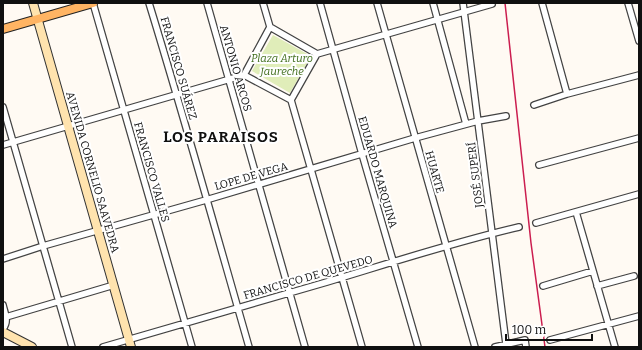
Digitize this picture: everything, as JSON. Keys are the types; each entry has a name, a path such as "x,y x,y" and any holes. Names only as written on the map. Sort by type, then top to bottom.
{"main road":[{"name":"AVENIDA CORNELIO SAAVEDRA","path":"33,3 130,343"},
{"path":"3,29 93,3"},
{"path":"3,332 32,347"}],"street":[{"name":"FRANCISCO VALLES","path":"93,3 192,347"},
{"name":"FRANCISCO SUÁREZ","path":"149,3 177,95 249,347"},
{"name":"ANTONIO ARCOS","path":"206,3 305,347"},
{"path":"263,3 270,27 317,54 492,4"},
{"name":"EDUARDO MARQUINA","path":"320,3 418,347"},
{"name":"HUARTE","path":"376,3 475,347"},
{"path":"433,3 466,124"},
{"name":"JOSÉ SUPERÍ","path":"463,3 506,344"},
{"path":"542,3 567,94"},
{"path":"628,3 639,41"},
{"path":"244,76 270,27"},
{"path":"317,54 291,100 362,347"},
{"path":"534,105 567,94 639,75"},
{"path":"3,145 244,76 291,100"},
{"path":"3,107 72,347"},
{"name":"LOPE DE VEGA","path":"3,259 43,246 206,200 415,138 478,121 506,116"},
{"path":"539,165 639,138"},
{"path":"536,223 639,194"},
{"path":"576,212 615,347"},
{"name":"FRANCISCO DE QUEVEDO","path":"103,347 130,343 185,323 342,278 446,246 519,227"},
{"path":"543,286 593,271"},
{"path":"597,286 634,276"},
{"path":"6,317 114,285"},
{"path":"3,305 6,317 6,325 3,329"},
{"path":"550,340 639,316"},
{"path":"495,347 525,340 526,347"}],"green space":[{"name":"Plaza Arturo Jaureche","path":"273,35 311,56 290,93 252,71"}],"railway":[{"path":"505,3 531,243 545,347"}],"district":[{"name":"LOS PARAISOS","path":"221,137"}]}
